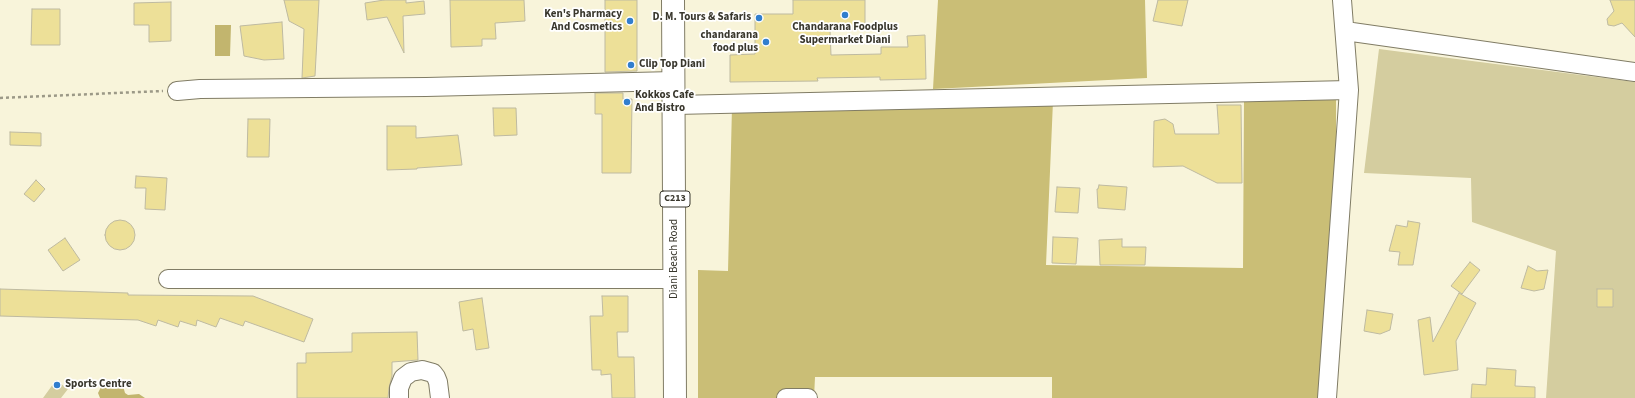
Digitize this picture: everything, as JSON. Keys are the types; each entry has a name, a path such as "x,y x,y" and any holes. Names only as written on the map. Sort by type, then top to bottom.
{"main road":[{"name":"Diani Beach Road","path":"673,0 675,105 675,398"}],"street":[{"path":"1327,398 1348,90 1342,0"},
{"path":"1345,31 1635,72"},
{"path":"177,91 200,89 426,87 674,81"},
{"path":"675,105 1348,90"},
{"path":"168,279 674,279"},
{"path":"399,398 399,388 403,378 411,372 422,370 433,373 436,377 440,398"},
{"path":"786,398 808,398"}],"path":[{"path":"0,98 177,91"}],"shaded area":[{"path":"938,0 1145,0 1147,78 933,89"},
{"path":"215,25 231,25 230,56 215,56"},
{"path":"1379,49 1635,82 1635,398 1546,398 1556,251 1472,222 1471,178 1364,173"},
{"path":"1244,99 1336,99 1336,398 1052,398 1052,377 815,377 814,398 698,398 698,270 728,271 732,107 1053,101 1046,265 1243,268"},
{"name":"Sports Centre","path":"56,380 68,389 61,398 43,398"},
{"path":"111,381 118,382 123,386 125,393 128,395 139,394 145,398 100,398 98,393 101,387 104,383"}],"building":[{"path":"284,0 319,0 315,76 302,78 304,29 289,21"},
{"path":"384,0 406,0 406,3 424,1 425,14 403,16 404,53 387,17 367,20 365,3"},
{"path":"450,0 524,0 525,21 495,23 496,39 482,39 482,46 451,47"},
{"path":"605,0 637,0 637,71 605,72"},
{"path":"793,0 865,0 865,29 830,30 831,55 881,54 881,47 908,47 907,36 925,35 926,79 880,80 880,77 817,78 818,81 730,82 730,55 755,54 755,14 793,14"},
{"path":"1158,0 1188,0 1182,26 1153,21"},
{"path":"1610,0 1635,0 1635,37 1622,23 1614,26 1608,25 1607,19 1614,11"},
{"path":"171,2 171,41 149,42 149,25 134,25 134,3"},
{"path":"32,9 60,9 60,45 31,45"},
{"path":"282,22 284,59 264,60 244,56 240,26"},
{"path":"595,93 623,93 623,99 632,99 631,173 602,173 602,114 595,114"},
{"path":"1217,105 1241,105 1242,183 1217,183 1183,166 1153,167 1154,121 1165,119 1173,124 1175,134 1219,134"},
{"path":"493,108 516,108 517,135 494,136"},
{"path":"248,119 270,119 269,157 247,157"},
{"path":"387,126 416,126 416,138 458,135 462,165 387,170"},
{"path":"10,132 41,133 41,146 10,145"},
{"path":"136,176 167,178 165,210 145,209 146,188 135,188"},
{"path":"36,180 45,189 34,202 24,194"},
{"path":"1099,185 1127,187 1125,210 1098,208 1097,189"},
{"path":"1057,187 1080,188 1078,213 1055,212"},
{"path":"120,220 131,224 135,235 131,246 120,250 109,246 105,235 109,224"},
{"path":"1408,221 1420,223 1413,265 1398,265 1400,252 1389,251 1396,225 1407,227"},
{"path":"1053,237 1078,238 1076,264 1052,263"},
{"path":"65,238 80,260 63,271 48,250"},
{"path":"1122,239 1122,247 1146,247 1145,265 1100,265 1099,240"},
{"path":"1470,262 1480,270 1462,294 1451,286"},
{"path":"1528,266 1537,271 1548,270 1544,289 1534,291 1521,288"},
{"path":"0,289 128,293 128,295 253,296 313,319 304,342 245,321 243,326 220,318 216,327 197,320 196,326 180,321 178,327 158,320 156,326 138,320 0,316"},
{"path":"1597,289 1613,289 1613,307 1597,307"},
{"path":"1459,293 1476,303 1456,341 1458,370 1424,375 1418,320 1430,317 1433,342"},
{"path":"602,296 628,296 628,332 617,332 618,357 634,357 635,398 612,398 611,374 601,375 601,370 592,370 590,316 603,316"},
{"path":"482,298 489,348 476,350 473,329 463,331 459,302"},
{"path":"1367,310 1393,314 1390,330 1380,334 1364,331"},
{"path":"417,332 418,360 392,362 392,376 388,398 297,398 297,363 306,363 306,353 352,352 352,333"},
{"path":"1487,368 1516,370 1515,386 1535,387 1535,398 1471,398 1472,384 1486,385"}],"place":[{"name":"Chandarana Foodplus Supermarket Diani","path":"845,15"},
{"name":"D. M. Tours & Safaris","path":"759,18"},
{"name":"Ken's Pharmacy And Cosmetics","path":"630,21"},
{"name":"chandarana food plus","path":"766,42"},
{"name":"Clip Top Diani","path":"631,65"},
{"name":"Kokkos Cafe And Bistro","path":"627,102"},
{"name":"Sports Centre","path":"57,385"}]}
